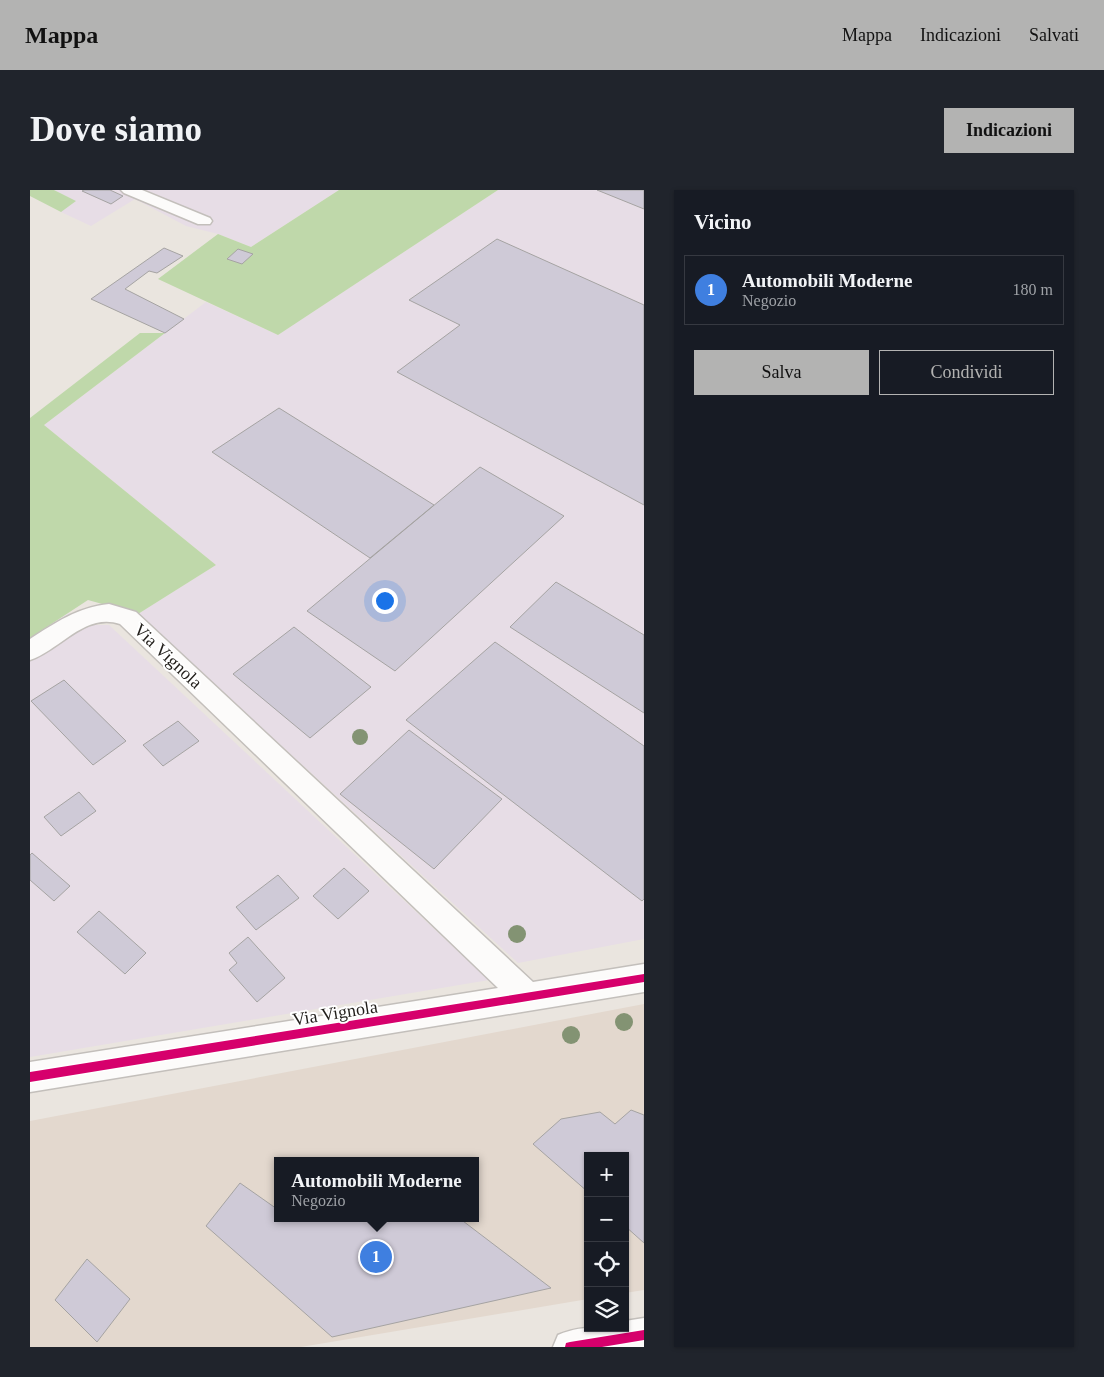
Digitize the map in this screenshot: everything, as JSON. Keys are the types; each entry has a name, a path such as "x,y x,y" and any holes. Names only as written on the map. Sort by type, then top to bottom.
{"street":[{"path":"129,190 204,221"},
{"name":"Via Vignola","path":"30,651 82,618 93,614 111,613 128,618 528,996"},
{"name":"Via Vignola","path":"30,1077 644,978"},
{"path":"570,1347 644,1335"}],"shaded area":[{"path":"54,190 339,190 251,247 218,234 186,226 135,199 91,226 61,212 75,201"},
{"path":"498,190 644,190 644,939 518,963 138,614 216,565 44,425 206,302 278,335"},
{"path":"69,613 85,625 109,625 489,980 30,1057 30,638"},
{"path":"644,1004 644,1290 629,1292 629,1152 584,1152 584,1300 301,1347 30,1347 30,1121"}],"green space":[{"path":"30,190 54,190 76,201 61,212 30,196"},
{"path":"339,190 498,190 278,335 158,279 218,234 251,247"},
{"path":"140,333 165,333 44,425 216,565 138,614 88,600 30,638 30,418"}],"building":[{"path":"110,190 123,196 111,204 82,191"},
{"path":"597,190 644,190 644,209"},
{"path":"497,239 644,305 644,505 397,372 460,325 409,300"},
{"path":"164,248 183,256 157,273 149,271 125,289 184,319 165,333 91,299"},
{"path":"238,249 253,254 242,264 227,259"},
{"path":"279,408 434,505 370,558 212,452"},
{"path":"480,467 564,516 395,671 307,611"},
{"path":"556,582 644,635 644,713 510,627"},
{"path":"294,627 371,687 310,738 233,674"},
{"path":"495,642 644,746 644,899 642,901 406,720"},
{"path":"64,680 126,741 93,765 31,701"},
{"path":"178,721 199,741 163,766 143,745"},
{"path":"409,730 502,799 434,869 340,794"},
{"path":"79,792 96,811 61,836 44,817"},
{"path":"32,853 70,886 54,901 30,880 30,855"},
{"path":"344,868 369,891 338,919 313,896"},
{"path":"278,875 299,898 256,930 236,907"},
{"path":"99,911 146,953 125,974 77,932"},
{"path":"248,937 285,978 257,1002 229,970 237,963 229,953"},
{"path":"631,1110 644,1115 644,1243 629,1230 629,1152 584,1152 584,1189 533,1144 561,1119 600,1112 615,1124"},
{"path":"240,1183 274,1207 274,1222 464,1222 551,1288 332,1337 206,1226"},
{"path":"87,1259 130,1299 97,1342 55,1300"}],"cycle path":[{"path":"30,1077 644,978"},
{"path":"570,1347 644,1335"}],"place":[{"name":"Automobili Moderne","path":"376,1257"}]}
